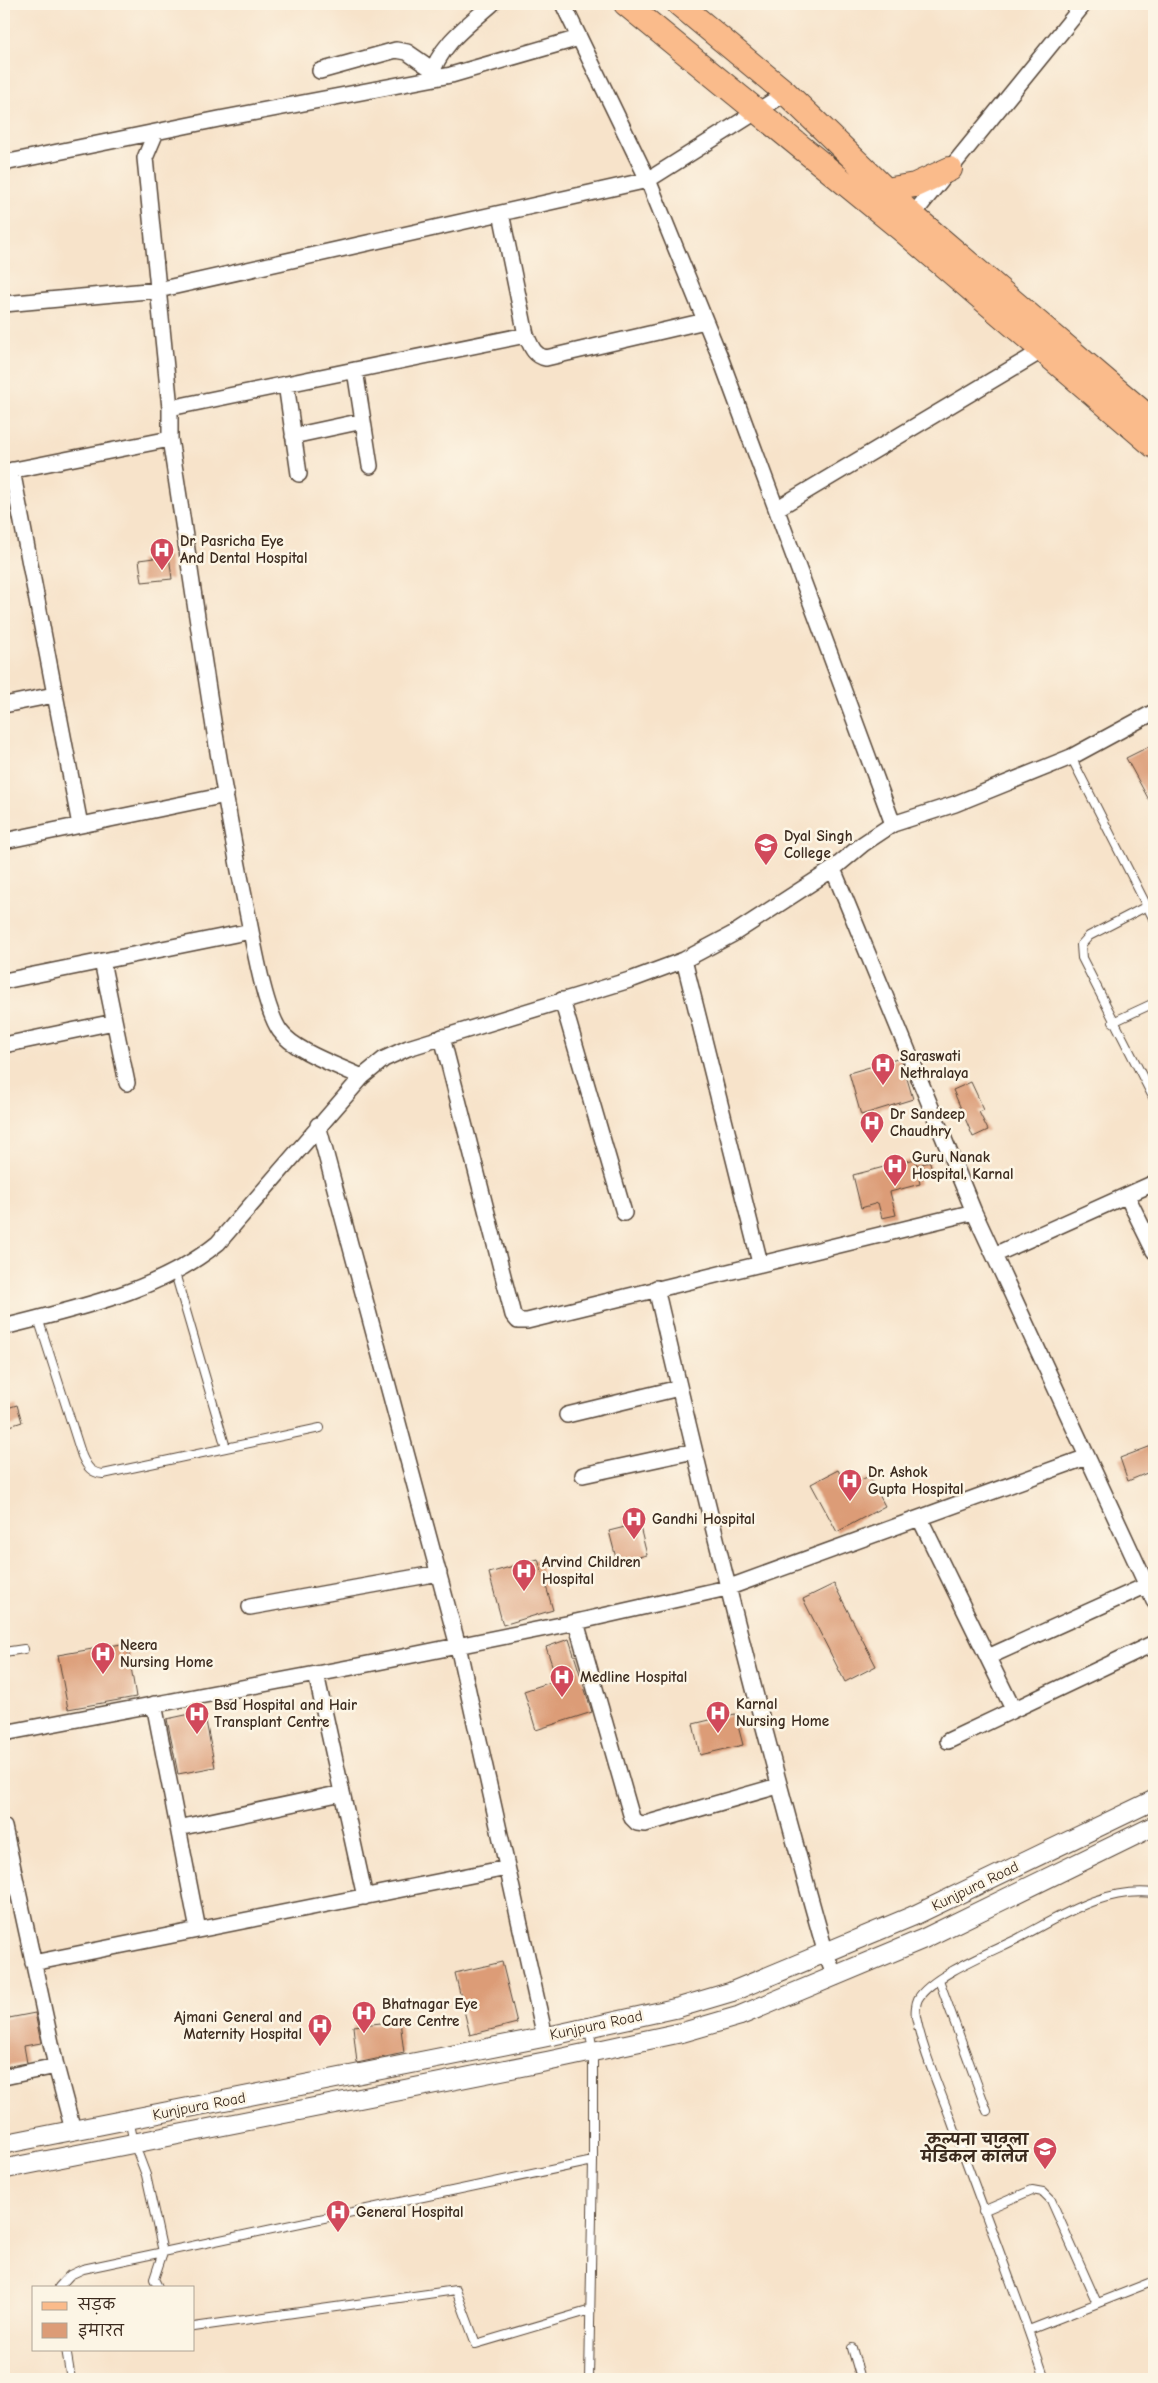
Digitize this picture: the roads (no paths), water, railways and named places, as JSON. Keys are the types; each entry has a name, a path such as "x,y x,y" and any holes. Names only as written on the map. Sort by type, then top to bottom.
{"main road":[{"path":"679,4 786,92 886,190 906,222"},
{"path":"633,6 756,110 906,222 1049,343 1154,422"},
{"path":"886,190 915,185 950,169"},
{"path":"1049,343 1154,446"}],"street":[{"path":"431,74 435,61 447,43 492,4"},
{"path":"563,4 648,180 705,321 778,508 893,824"},
{"path":"906,222 1084,4"},
{"path":"4,163 431,74 451,75 580,38"},
{"path":"320,71 396,50 407,52 431,74"},
{"path":"4,304 158,290 648,180 786,92"},
{"path":"156,132 145,158 170,408 170,439 226,795 251,931 272,1016 281,1032 294,1044 362,1077"},
{"path":"500,213 526,335 532,350 539,356 546,358 705,321"},
{"path":"170,408 526,335"},
{"path":"778,508 1049,343"},
{"path":"355,370 370,466"},
{"path":"286,384 299,474"},
{"path":"293,436 363,421"},
{"path":"80,825 8,471 170,439"},
{"path":"4,705 54,695"},
{"path":"4,1327 145,1286 175,1273 195,1261 218,1243 362,1077 384,1059 442,1037 684,960 733,934 833,869 863,844 893,824 955,804 1071,757 1154,712"},
{"path":"4,841 226,795"},
{"path":"833,869 974,1212 1087,1457 1151,1583 1154,1601"},
{"path":"4,981 251,931"},
{"path":"684,960 760,1263"},
{"path":"102,962 126,1083"},
{"path":"562,1000 624,1213"},
{"path":"4,1045 114,1022"},
{"path":"442,1037 512,1315 518,1321 527,1321 974,1212"},
{"path":"318,1126 458,1646 545,2037"},
{"path":"994,1255 1154,1183"},
{"path":"1127,1196 1154,1250"},
{"path":"656,1288 727,1588 778,1786 826,1954 835,1977"},
{"path":"567,1416 679,1388"},
{"path":"583,1475 694,1451"},
{"path":"4,1733 458,1646 727,1588 1087,1457"},
{"path":"920,1519 1013,1709"},
{"path":"250,1607 439,1573"},
{"path":"988,1657 1151,1583"},
{"path":"576,1622 632,1818 637,1823 645,1824 778,1786"},
{"path":"948,1742 1013,1709 1154,1643"},
{"path":"316,1674 365,1897"},
{"path":"154,1704 198,1930"},
{"path":"178,1828 342,1793"},
{"name":"Kunjpura Road","path":"4,2144 545,2037 678,2008 731,1992 826,1954 913,1916 1154,1800"},
{"name":"Kunjpura Road","path":"4,2169 592,2052 684,2032 739,2016 923,1939 1154,1826"},
{"path":"4,1827 8,1875 33,1963 56,2066 73,2130"},
{"path":"33,1963 507,1868"},
{"path":"4,2077 56,2066"}],"lane":[{"path":"1071,757 1154,920"},
{"path":"1148,906 1089,936 1081,945 1082,958 1154,1099"},
{"path":"1113,1022 1154,1003"},
{"path":"175,1273 226,1448"},
{"path":"38,1318 82,1456 87,1466 94,1473 104,1474 320,1428"},
{"path":"4,1652 24,1649"},
{"path":"1046,2379 983,2211 915,2015 917,2000 926,1989 939,1980 1087,1903 1112,1894 1154,1893"},
{"path":"939,1980 987,2111"},
{"path":"589,2027 592,2052 593,2161 589,2379"},
{"path":"129,2119 134,2143 146,2175 163,2252 154,2279 158,2286"},
{"path":"60,2286 70,2275 83,2269 593,2161"},
{"path":"983,2211 1032,2190 1042,2192 1051,2200 1097,2303"},
{"path":"1029,2330 1154,2280"},
{"path":"195,2327 456,2290 476,2344 591,2310"},
{"path":"852,2348 861,2379"},
{"path":"66,2350 71,2379"}],"place":[{"name":"Dr Pasricha Eye And Dental Hospital","path":"162,571"},
{"name":"Dyal Singh College","path":"766,866"},
{"name":"Saraswati Nethralaya","path":"883,1086"},
{"name":"Dr Sandeep Chaudhry","path":"872,1144"},
{"name":"Guru Nanak Hospital, Karnal","path":"895,1187"},
{"name":"Dr. Ashok Gupta Hospital","path":"850,1502"},
{"name":"Gandhi Hospital","path":"634,1540"},
{"name":"Arvind Children Hospital","path":"524,1592"},
{"name":"Neera Nursing Home","path":"103,1675"},
{"name":"Medline Hospital","path":"562,1698"},
{"name":"Karnal Nursing Home","path":"718,1734"},
{"name":"Bsd Hospital and Hair Transplant Centre","path":"197,1735"},
{"name":"Bhatnagar Eye Care Centre","path":"364,2034"},
{"name":"Ajmani General and Maternity Hospital","path":"320,2047"},
{"name":"कल्पना चावला मेडिकल कॉलेज","path":"1045,2170"},
{"name":"General Hospital","path":"338,2233"}]}
